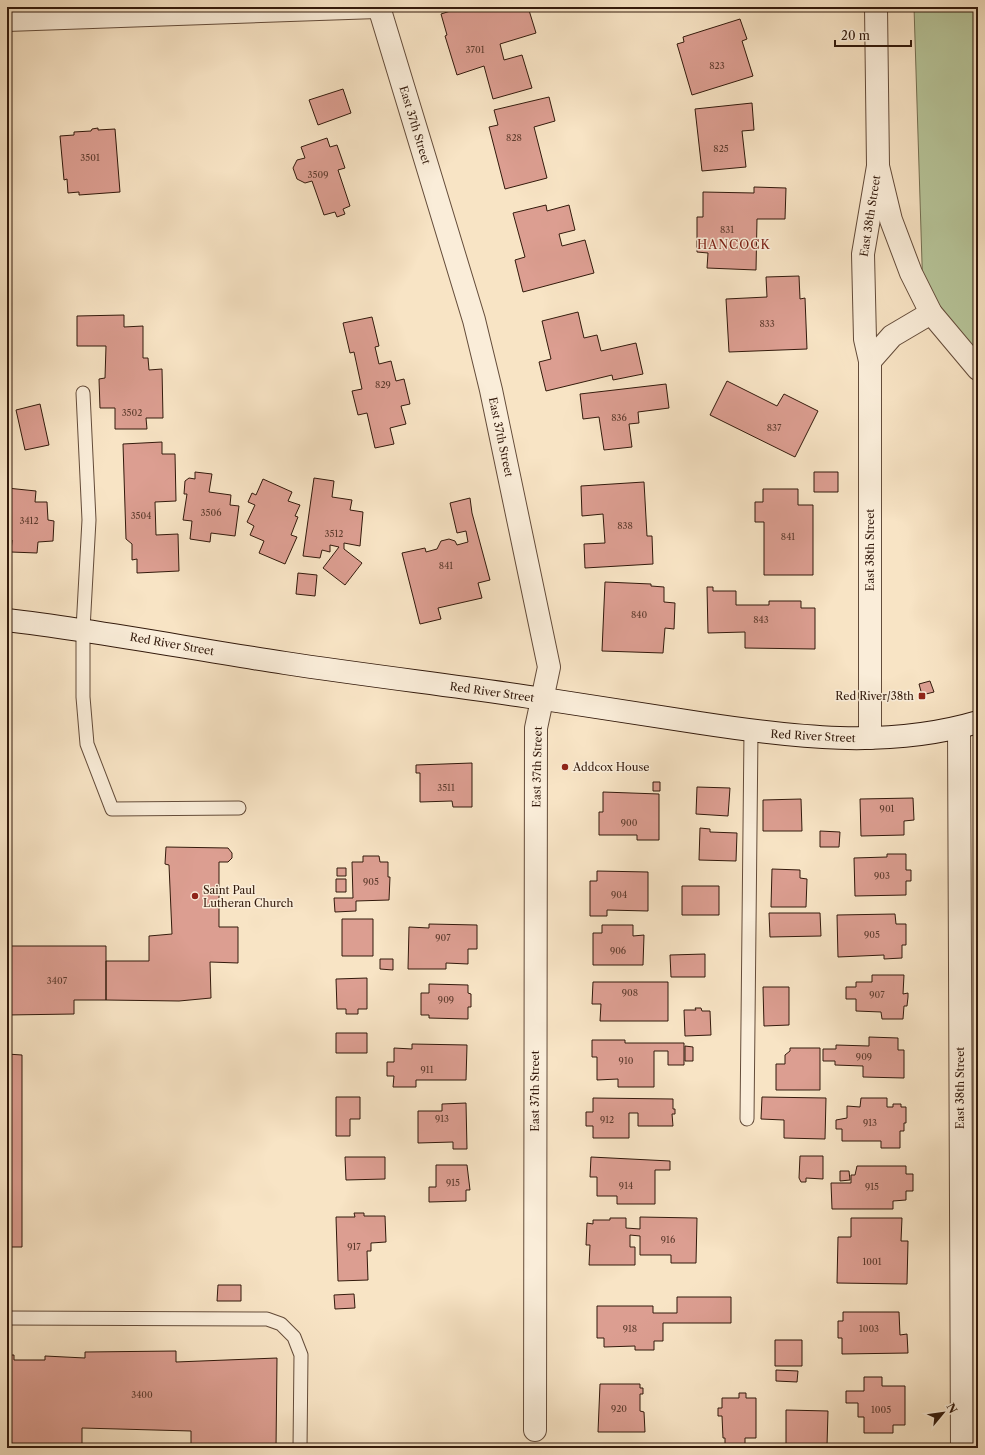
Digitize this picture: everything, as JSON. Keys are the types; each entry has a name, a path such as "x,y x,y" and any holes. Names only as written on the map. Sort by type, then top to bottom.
{"street":[{"path":"7,20 378,7"},
{"name":"East 37th Street","path":"378,7 474,320 491,390 549,667 536,728 535,1430"},
{"name":"East 38th Street","path":"870,738 870,361 865,340 863,254 878,166 876,7"},
{"name":"East 38th Street","path":"878,166 891,220 911,274 931,313 978,369"},
{"path":"870,361 892,336 931,313"},
{"name":"Red River Street","path":"7,620 83,629 284,663 543,699 751,731 828,738 870,738 927,733 968,725"},
{"name":"East 38th Street","path":"962,1448 968,725"}],"lane":[{"path":"83,393 89,520 83,629 83,697 87,744 112,809 239,808"},
{"path":"747,1119 751,731"},
{"path":"7,1318 267,1319 281,1324 294,1337 301,1355 300,1448"}],"green space":[{"path":"914,7 978,7 978,350 931,313 923,295"}],"building":[{"path":"463,7 528,7 536,33 500,44 504,60 522,55 532,88 493,99 484,66 457,75 445,36 447,35 441,14"},
{"path":"740,19 747,39 742,41 753,76 692,95 677,44 684,42 683,37"},
{"path":"343,89 351,113 318,125 309,100"},
{"path":"549,97 555,121 534,127 547,178 505,189 489,127 498,125 494,110"},
{"path":"752,103 754,130 742,131 746,167 702,171 695,109"},
{"path":"98,128 98,130 115,129 120,192 79,195 79,192 68,193 67,179 64,180 60,136 74,135 74,132 91,131 92,129"},
{"path":"327,138 330,147 337,145 345,168 338,170 350,206 343,209 345,214 337,217 335,212 324,215 312,181 305,183 297,179 293,168 297,160 305,158 301,147"},
{"path":"754,187 786,188 785,219 757,219 756,270 707,268 708,253 697,252 697,217 703,217 703,192 754,193"},
{"path":"546,205 547,211 569,205 575,230 559,234 562,246 585,240 594,273 523,292 515,260 525,257 513,213"},
{"path":"799,276 800,299 805,298 807,349 729,352 726,299 767,297 766,277"},
{"path":"578,312 584,338 597,335 601,351 636,343 643,374 613,380 612,375 546,391 539,362 551,359 542,321"},
{"path":"124,315 124,327 143,326 143,358 148,358 149,370 162,369 163,418 146,418 147,429 115,429 115,408 100,408 99,379 105,378 106,346 77,346 77,316"},
{"path":"372,317 379,346 375,347 379,364 391,361 396,381 404,379 410,404 401,406 406,424 390,428 394,444 375,448 367,413 358,415 352,391 362,389 354,352 350,353 343,323"},
{"path":"727,381 777,406 784,394 818,411 795,457 710,415"},
{"path":"666,384 669,408 638,412 639,423 629,424 632,447 604,450 599,417 583,419 580,394"},
{"path":"40,404 49,445 25,450 16,410"},
{"path":"162,442 162,454 175,454 176,501 155,502 156,535 178,534 179,571 137,573 137,559 132,560 132,544 126,539 123,444"},
{"path":"195,472 212,474 209,492 231,495 230,505 239,506 235,536 211,533 210,542 190,539 192,521 183,520 187,494 184,494 185,481 189,478 195,479"},
{"path":"814,472 838,472 838,492 814,492"},
{"path":"314,478 334,481 332,497 352,500 350,510 363,512 360,546 344,543 344,549 362,563 345,585 323,568 339,547 330,545 330,552 322,550 320,558 303,556"},
{"path":"263,479 292,492 288,501 300,505 295,516 298,517 291,535 297,537 285,564 259,553 264,541 250,535 254,526 247,522 255,505 248,502 252,493 256,495"},
{"path":"644,482 647,536 652,536 653,564 585,568 584,544 605,543 603,514 582,516 581,486"},
{"path":"7,488 36,491 35,502 47,502 48,520 54,521 53,541 38,542 37,553 11,552 12,540 7,539"},
{"path":"763,489 798,489 798,505 813,505 813,575 764,575 764,522 755,522 755,502 763,502"},
{"path":"470,498 472,513 490,580 478,583 482,598 438,608 441,619 420,624 402,553 425,548 426,552 437,549 441,541 449,539 455,541 457,545 468,542 466,531 457,533 450,503"},
{"path":"298,573 317,575 315,596 296,594"},
{"path":"605,582 651,584 651,586 664,587 664,602 675,603 674,629 665,628 663,653 602,651"},
{"path":"707,587 713,587 713,591 736,591 736,605 769,605 769,601 801,601 801,608 815,608 815,649 745,648 745,632 708,633"},
{"path":"930,681 934,692 922,695 919,684"},
{"path":"472,763 472,807 453,807 452,801 420,802 420,773 416,773 416,765"},
{"path":"653,782 660,782 660,791 653,791"},
{"path":"697,787 730,788 728,816 696,814"},
{"path":"603,792 659,794 659,840 637,840 637,835 599,835 599,812 603,812"},
{"path":"913,798 914,820 904,821 904,835 861,836 860,799"},
{"path":"801,799 802,831 763,831 763,800"},
{"path":"700,828 710,829 710,832 737,833 736,861 699,860"},
{"path":"820,831 840,832 839,847 820,847"},
{"name":"Saint Paul Lutheran Church","path":"166,847 228,848 232,853 232,858 228,862 219,862 219,927 238,927 238,963 210,962 211,998 179,1001 106,1000 106,961 149,961 149,936 172,934 169,865 165,864"},
{"path":"887,854 906,854 906,870 911,870 911,881 906,881 906,895 855,896 854,858 887,857"},
{"path":"363,856 379,856 380,862 388,862 388,877 390,877 389,900 356,901 356,911 335,912 334,898 353,898 352,862 363,862"},
{"path":"337,868 346,868 346,876 337,876"},
{"path":"772,869 800,870 800,878 807,879 806,907 771,907"},
{"path":"597,871 648,872 648,911 607,910 607,916 590,916 590,881 597,881"},
{"path":"336,879 346,879 346,892 336,892"},
{"path":"682,886 719,886 719,915 682,915"},
{"path":"769,913 820,913 821,936 770,937"},
{"path":"895,914 896,924 906,924 906,945 902,945 902,958 884,959 884,955 838,957 837,915"},
{"path":"342,919 373,919 373,956 342,956"},
{"path":"429,924 477,925 477,949 468,949 468,964 446,963 446,969 408,969 409,927 429,928"},
{"path":"602,925 633,925 633,936 644,935 643,965 593,965 593,933 602,933"},
{"path":"7,946 106,946 106,1000 74,1000 74,1014 7,1015"},
{"path":"705,954 705,977 671,977 670,955"},
{"path":"380,959 393,959 393,970 380,969"},
{"path":"872,975 904,975 903,994 908,993 908,997 907,1006 904,1006 903,1019 882,1019 881,1012 856,1011 856,999 846,999 846,987 856,987 856,982 872,982"},
{"path":"367,978 367,1009 358,1009 358,1014 346,1014 346,1009 337,1009 336,979"},
{"path":"593,982 668,982 668,1021 600,1021 601,1004 592,1004"},
{"path":"429,984 468,985 468,993 471,994 471,1007 468,1007 468,1019 429,1018 429,1015 421,1015 421,993 429,993"},
{"path":"763,987 789,987 789,1025 764,1026"},
{"path":"695,1008 701,1008 702,1011 710,1011 711,1035 685,1036 684,1010 696,1010"},
{"path":"336,1033 367,1033 367,1053 336,1053"},
{"path":"869,1037 898,1038 898,1050 904,1050 904,1078 863,1077 863,1066 835,1065 835,1061 823,1061 823,1049 836,1049 836,1045 869,1046"},
{"path":"592,1040 625,1040 625,1043 684,1043 684,1065 668,1065 668,1051 654,1051 654,1087 618,1087 618,1079 597,1080 597,1057 592,1057"},
{"path":"412,1044 467,1045 466,1080 416,1080 416,1087 393,1087 394,1076 387,1076 387,1062 394,1062 394,1048 412,1049"},
{"path":"685,1046 693,1047 693,1061 685,1061"},
{"path":"790,1048 820,1048 820,1090 776,1090 776,1064 785,1064 785,1055 790,1051"},
{"path":"7,1054 22,1055 22,1247 7,1247"},
{"path":"336,1097 360,1097 360,1119 350,1119 350,1136 336,1136"},
{"path":"762,1097 826,1098 825,1139 784,1138 784,1120 761,1119"},
{"path":"593,1098 673,1099 673,1109 675,1109 675,1114 672,1114 673,1126 638,1126 638,1113 629,1113 629,1138 593,1138 593,1126 586,1126 586,1112 593,1112"},
{"path":"861,1098 887,1098 887,1107 893,1107 893,1104 901,1104 901,1107 906,1107 906,1123 904,1123 904,1131 900,1131 900,1148 881,1148 881,1141 842,1141 842,1129 836,1129 836,1120 847,1118 847,1106 860,1107"},
{"path":"466,1103 467,1149 453,1149 453,1142 418,1143 418,1111 442,1111 442,1104"},
{"path":"800,1156 823,1156 823,1179 806,1178 806,1182 801,1182 799,1178"},
{"path":"345,1157 385,1157 385,1179 346,1180"},
{"path":"591,1157 670,1161 670,1170 655,1170 655,1204 617,1204 617,1196 597,1196 597,1177 590,1177"},
{"path":"436,1165 467,1165 470,1190 466,1190 466,1201 429,1202 429,1187 436,1187"},
{"path":"857,1166 906,1166 906,1174 913,1174 913,1191 906,1191 906,1200 893,1201 893,1209 832,1209 831,1183 851,1183 851,1175 855,1175"},
{"path":"840,1171 849,1171 850,1180 840,1181"},
{"path":"354,1213 364,1213 364,1216 385,1216 386,1242 371,1243 371,1251 367,1251 368,1280 338,1281 336,1217 355,1217"},
{"path":"640,1217 697,1218 696,1263 671,1263 671,1255 640,1255 640,1236 630,1235 630,1247 635,1247 635,1265 589,1265 590,1245 586,1245 587,1223 593,1224 593,1220 626,1218 626,1228 640,1229"},
{"path":"851,1218 902,1218 901,1241 908,1241 907,1284 837,1283 838,1237 851,1237"},
{"path":"218,1285 241,1285 241,1301 217,1301"},
{"path":"354,1294 355,1308 335,1309 334,1295"},
{"path":"677,1297 731,1297 731,1323 663,1323 663,1341 654,1341 654,1350 635,1350 635,1346 604,1347 604,1338 597,1338 597,1306 653,1306 653,1313 677,1313"},
{"path":"843,1312 899,1312 900,1335 907,1334 908,1353 842,1354 842,1338 838,1338 838,1321 843,1321"},
{"path":"775,1340 802,1340 802,1366 775,1366"},
{"path":"176,1351 176,1362 277,1358 276,1448 191,1448 191,1431 82,1428 82,1448 7,1448 7,1355 14,1355 14,1360 45,1360 45,1356 85,1358 85,1352"},
{"path":"776,1370 798,1371 797,1382 776,1381"},
{"path":"864,1377 882,1377 882,1386 905,1386 905,1425 893,1425 893,1433 864,1433 864,1417 858,1417 858,1403 846,1403 846,1391 864,1391"},
{"path":"600,1384 640,1384 640,1388 643,1388 643,1394 640,1394 640,1411 644,1412 645,1432 598,1432"},
{"path":"739,1393 746,1393 746,1398 756,1398 756,1438 745,1438 745,1446 725,1446 722,1416 718,1416 718,1408 722,1408 722,1398 739,1398"},
{"path":"786,1410 828,1411 827,1446 786,1446"}],"place":[{"name":"Red River/38th","path":"922,696"},
{"name":"Addcox House","path":"565,767"},
{"name":"Saint Paul Lutheran Church","path":"195,896"}],"district":[{"name":"HANCOCK","path":"734,245"}]}
